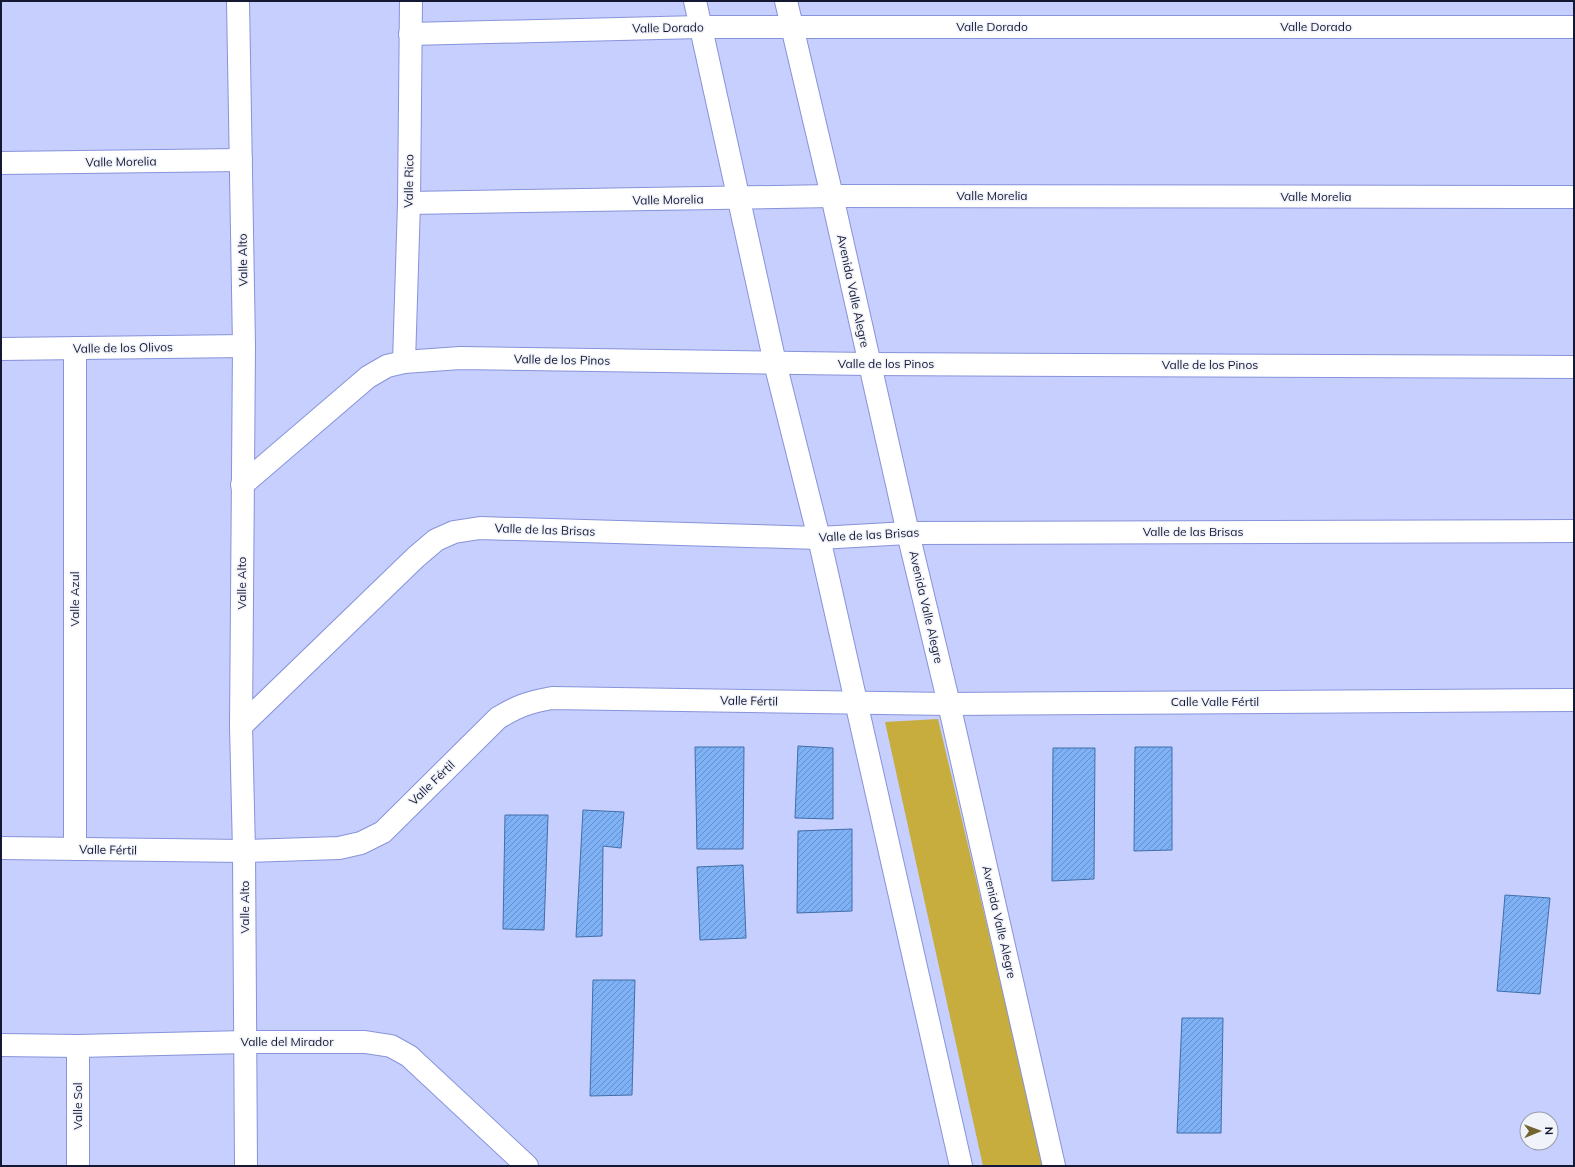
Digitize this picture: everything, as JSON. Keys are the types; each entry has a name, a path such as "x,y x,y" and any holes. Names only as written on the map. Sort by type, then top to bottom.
{"street":[{"name":"Valle Alto","path":"238,1 244,346 242,485 242,726 246,1166"},
{"name":"Valle Rico","path":"404,362 409,203 411,1"},
{"path":"695,1 776,363 819,538 961,1166"},
{"name":"Avenida Valle Alegre","path":"786,1 949,704 1054,1166"},
{"name":"Valle Dorado","path":"410,34 700,27 1574,27"},
{"name":"Valle Morelia","path":"1,163 241,160"},
{"name":"Valle Morelia","path":"409,203 739,199 832,196 1574,197"},
{"name":"Valle de los Olivos","path":"1,348 244,346"},
{"name":"Valle Azul","path":"75,348 75,849"},
{"name":"Valle de los Pinos","path":"242,485 368,377 387,366 404,362 460,358 869,364 1574,367"},
{"name":"Valle de las Brisas","path":"242,726 416,557 436,540 454,532 480,528 819,538 908,532 1574,531"},
{"name":"Valle Fértil","path":"1,848 244,851 339,848 361,843 383,832 498,718 519,706 532,701 552,698 856,703"},
{"name":"Calle Valle Fértil","path":"856,703 949,704 1574,700"},
{"name":"Valle del Mirador","path":"1,1046 78,1046 246,1042 365,1042 391,1046 409,1056 527,1166"},
{"name":"Valle Sol","path":"78,1046 78,1166"}],"shaded area":[{"path":"938,719 1044,1166 983,1166 885,722"}],"building":[{"path":"798,746 833,748 833,819 795,818"},
{"path":"695,747 744,747 743,849 697,849"},
{"path":"1135,747 1172,747 1172,850 1134,851"},
{"path":"1053,748 1095,748 1094,879 1052,881"},
{"path":"583,810 624,812 621,848 603,846 602,936 576,937"},
{"path":"505,815 548,815 544,930 503,929"},
{"path":"852,829 852,911 797,913 798,831"},
{"path":"743,865 746,938 700,940 697,867"},
{"path":"1505,895 1550,898 1540,994 1497,991"},
{"path":"593,980 635,980 632,1095 590,1096"},
{"path":"1182,1018 1223,1018 1221,1133 1177,1133"}]}
